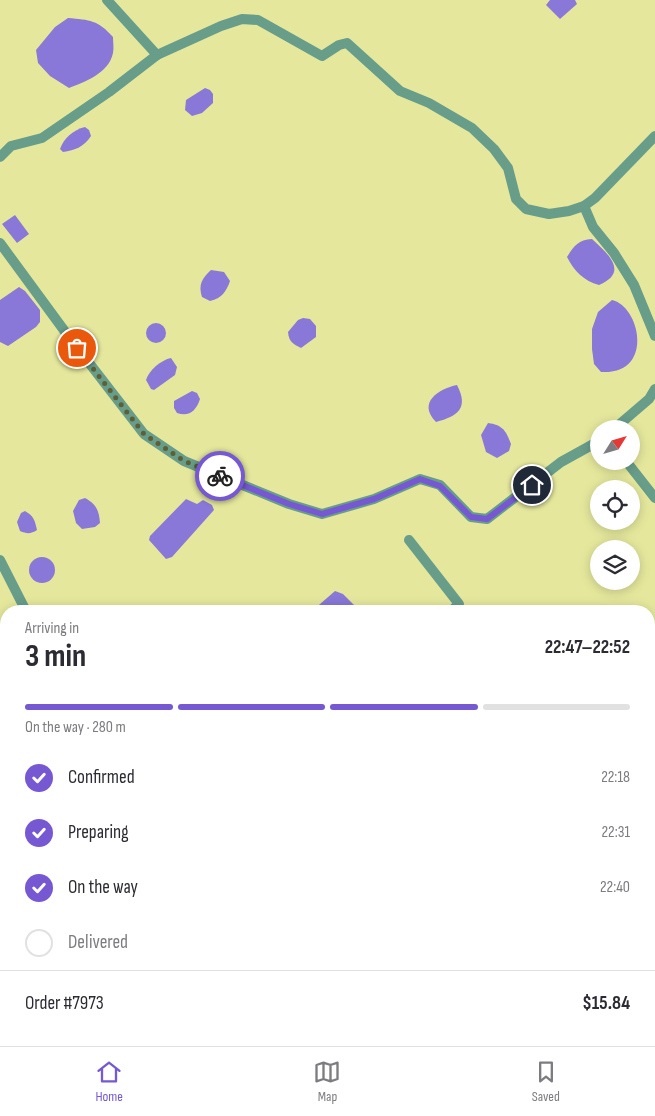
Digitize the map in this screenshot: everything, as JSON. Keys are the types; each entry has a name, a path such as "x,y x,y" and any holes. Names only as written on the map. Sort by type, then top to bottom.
{"street":[{"path":"107,0 157,55"},
{"path":"0,157 11,146 42,138 109,92 157,55 221,26 242,20 258,20 322,56 339,45 347,43 400,91 429,103 472,128 494,149 508,168 516,199 526,209 549,214 569,211 584,206 595,198 655,136"},
{"path":"584,206 593,227 614,253 634,285 655,336"},
{"path":"0,243 144,434 184,461 289,504 322,514 374,499 420,479 440,486 471,517 487,519 561,462 590,446"},
{"path":"624,420 649,399 655,389"},
{"path":"633,470 655,498"},
{"path":"409,540 459,604 458,605"},
{"path":"0,560 23,605"}],"shaded area":[{"path":"550,0 575,0 577,4 560,19 546,5"},
{"path":"68,18 88,20 98,24 113,37 113,53 107,66 96,76 69,88 50,76 38,63 36,50 55,27"},
{"path":"205,88 213,94 213,103 202,113 192,116 185,110 186,100"},
{"path":"85,127 89,130 91,136 85,143 63,152 60,149 70,135"},
{"path":"15,215 29,234 17,243 2,224"},
{"path":"592,239 609,256 614,268 613,274 608,280 599,285 580,275 567,257 577,244"},
{"path":"211,270 224,272 230,281 223,294 210,301 202,297 200,289 203,279"},
{"path":"19,287 25,291 40,310 40,322 36,327 8,346 0,342 0,300"},
{"path":"612,300 622,305 630,314 635,326 636,352 629,363 618,370 601,372 594,364 592,329 598,312"},
{"path":"303,318 310,319 316,326 316,337 301,348 292,342 288,332 298,320"},
{"path":"152,323 160,323 166,329 166,337 160,343 152,343 146,337 146,329"},
{"path":"171,358 177,367 175,375 154,390 151,389 146,380 150,373 159,363"},
{"path":"457,385 462,400 459,410 450,417 436,422 431,415 429,403 437,393"},
{"path":"192,391 197,393 200,399 196,407 192,412 185,414 177,413 174,408 174,401"},
{"path":"488,423 501,427 511,444 509,451 497,458 486,452 481,435"},
{"path":"85,498 96,508 100,523 95,527 82,529 76,523 73,511 79,500"},
{"path":"186,499 197,504 203,500 212,505 214,510 172,557 166,559 149,540 150,536"},
{"path":"25,511 35,521 37,530 33,532 20,531 17,522 21,513"},
{"path":"42,557 51,561 55,570 51,579 42,583 33,579 29,570 33,561"},
{"path":"335,591 343,594 354,605 319,605"}],"way so far":[{"path":"77,348 144,434 184,461 220,476"}],"route":[{"path":"220,476 289,504 322,514 374,499 420,479 440,486 471,517 487,519 532,485"}]}
